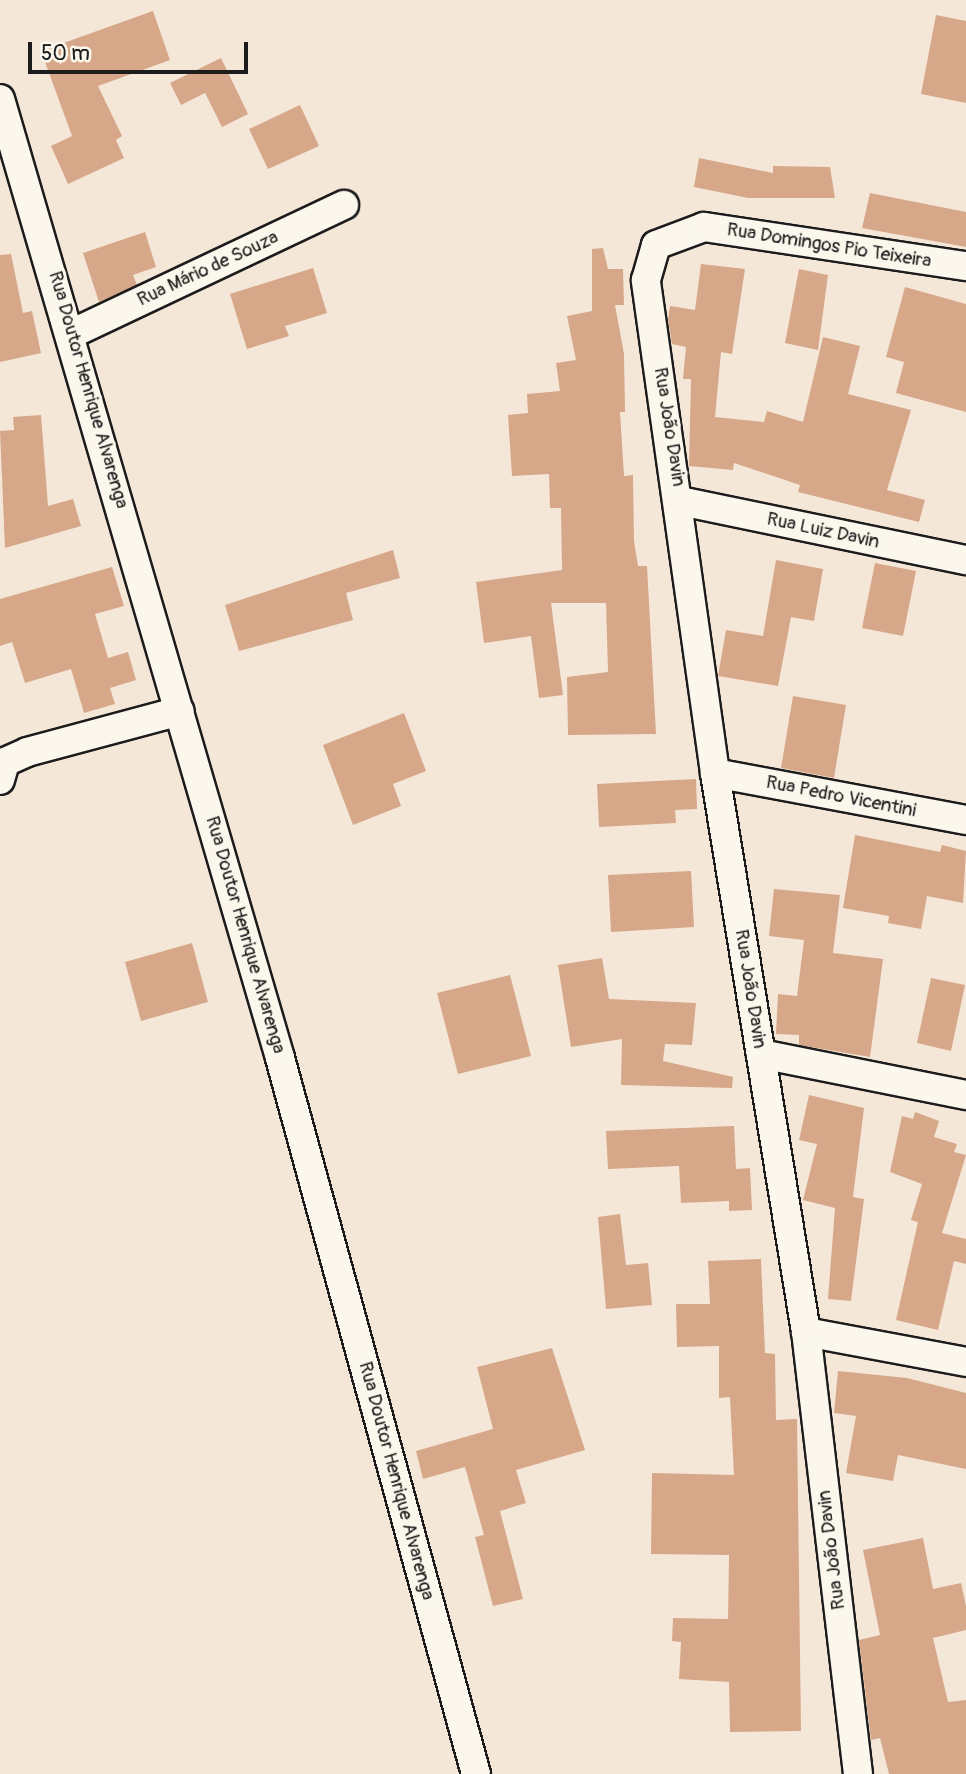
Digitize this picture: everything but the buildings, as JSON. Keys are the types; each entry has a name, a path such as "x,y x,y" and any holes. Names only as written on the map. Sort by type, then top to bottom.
{"street":[{"name":"Rua Doutor Henrique Alvarenga","path":"0,99 180,711 476,1774"},
{"name":"Rua Mário de Souza","path":"71,334 344,205"},
{"name":"Rua Domingos Pio Teixeira","path":"692,229 966,266"},
{"name":"Rua João Davin","path":"692,229 656,245 646,280 680,501 715,773 806,1332 858,1774"},
{"name":"Rua Luiz Davin","path":"680,501 966,560"},
{"path":"2,765 180,711"},
{"name":"Rua Pedro Vicentini","path":"715,773 966,820"},
{"path":"761,1054 966,1095"},
{"path":"806,1332 966,1362"}]}
